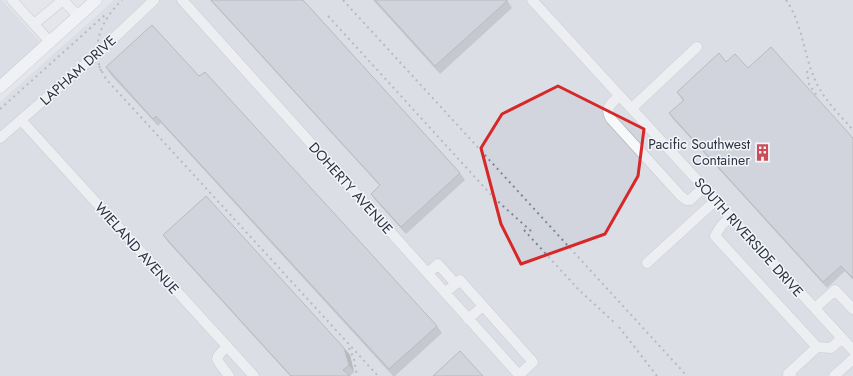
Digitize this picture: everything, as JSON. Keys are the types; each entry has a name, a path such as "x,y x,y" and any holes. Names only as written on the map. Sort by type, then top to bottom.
{"main road":[{"path":"0,86 96,0"}],"street":[{"path":"12,0 50,42"},
{"path":"34,24 63,0 78,16"},
{"name":"LAPHAM DRIVE","path":"0,138 97,54 154,0"},
{"name":"DOHERTY AVENUE","path":"182,0 520,376"},
{"name":"SOUTH RIVERSIDE DRIVE","path":"532,0 853,350"},
{"path":"632,108 697,47"},
{"path":"620,96 609,105 607,111 611,119 680,195 686,200 690,200 704,187"},
{"name":"WIELAND AVENUE","path":"21,120 254,376"},
{"path":"647,263 716,200"},
{"path":"730,216 720,226 715,236 817,347 831,348 842,338"},
{"path":"428,273 438,264 456,284"},
{"path":"446,293 460,280 533,362 520,376"},
{"path":"815,308 835,290 853,309"},
{"path":"468,319 483,306"},
{"path":"227,346 217,359 229,376"},
{"path":"790,376 788,374 817,347"},
{"path":"834,376 853,359"}],"highlighted area":[{"path":"558,86 644,129 638,176 605,234 521,264 501,224 481,148 502,114"}],"shaded area":[{"path":"0,0 2,0 41,43 0,80"},
{"path":"114,0 853,0 853,376 0,376 0,102"}],"building":[{"path":"211,0 303,0 460,173 401,227 371,194 380,185"},
{"path":"375,0 507,0 507,1 435,66"},
{"path":"152,25 199,76 205,72 437,326 389,369 156,116 153,119 106,67"},
{"name":"Pacific Southwest Container","path":"771,47 853,138 853,278 841,266 823,282 669,113 684,100 677,92 719,53 726,62 735,54 748,68"},
{"path":"206,196 344,348 349,365 343,370 350,376 291,376 163,235"},
{"path":"460,351 483,376 433,376"}],"railway":[{"path":"101,71 97,50 100,32 109,15 122,0"},
{"path":"343,0 687,376"},
{"path":"786,0 796,18 816,83 830,104 853,130"},
{"path":"0,109 106,14"},
{"path":"328,16 494,198 532,232"},
{"path":"99,66 106,79 378,376"},
{"path":"807,71 809,84 817,96"},
{"path":"524,230 579,290 616,324"},
{"path":"619,327 657,376"},
{"path":"349,348 354,359 357,376"}],"place":[{"name":"Pacific Southwest Container","path":"763,152"}]}
